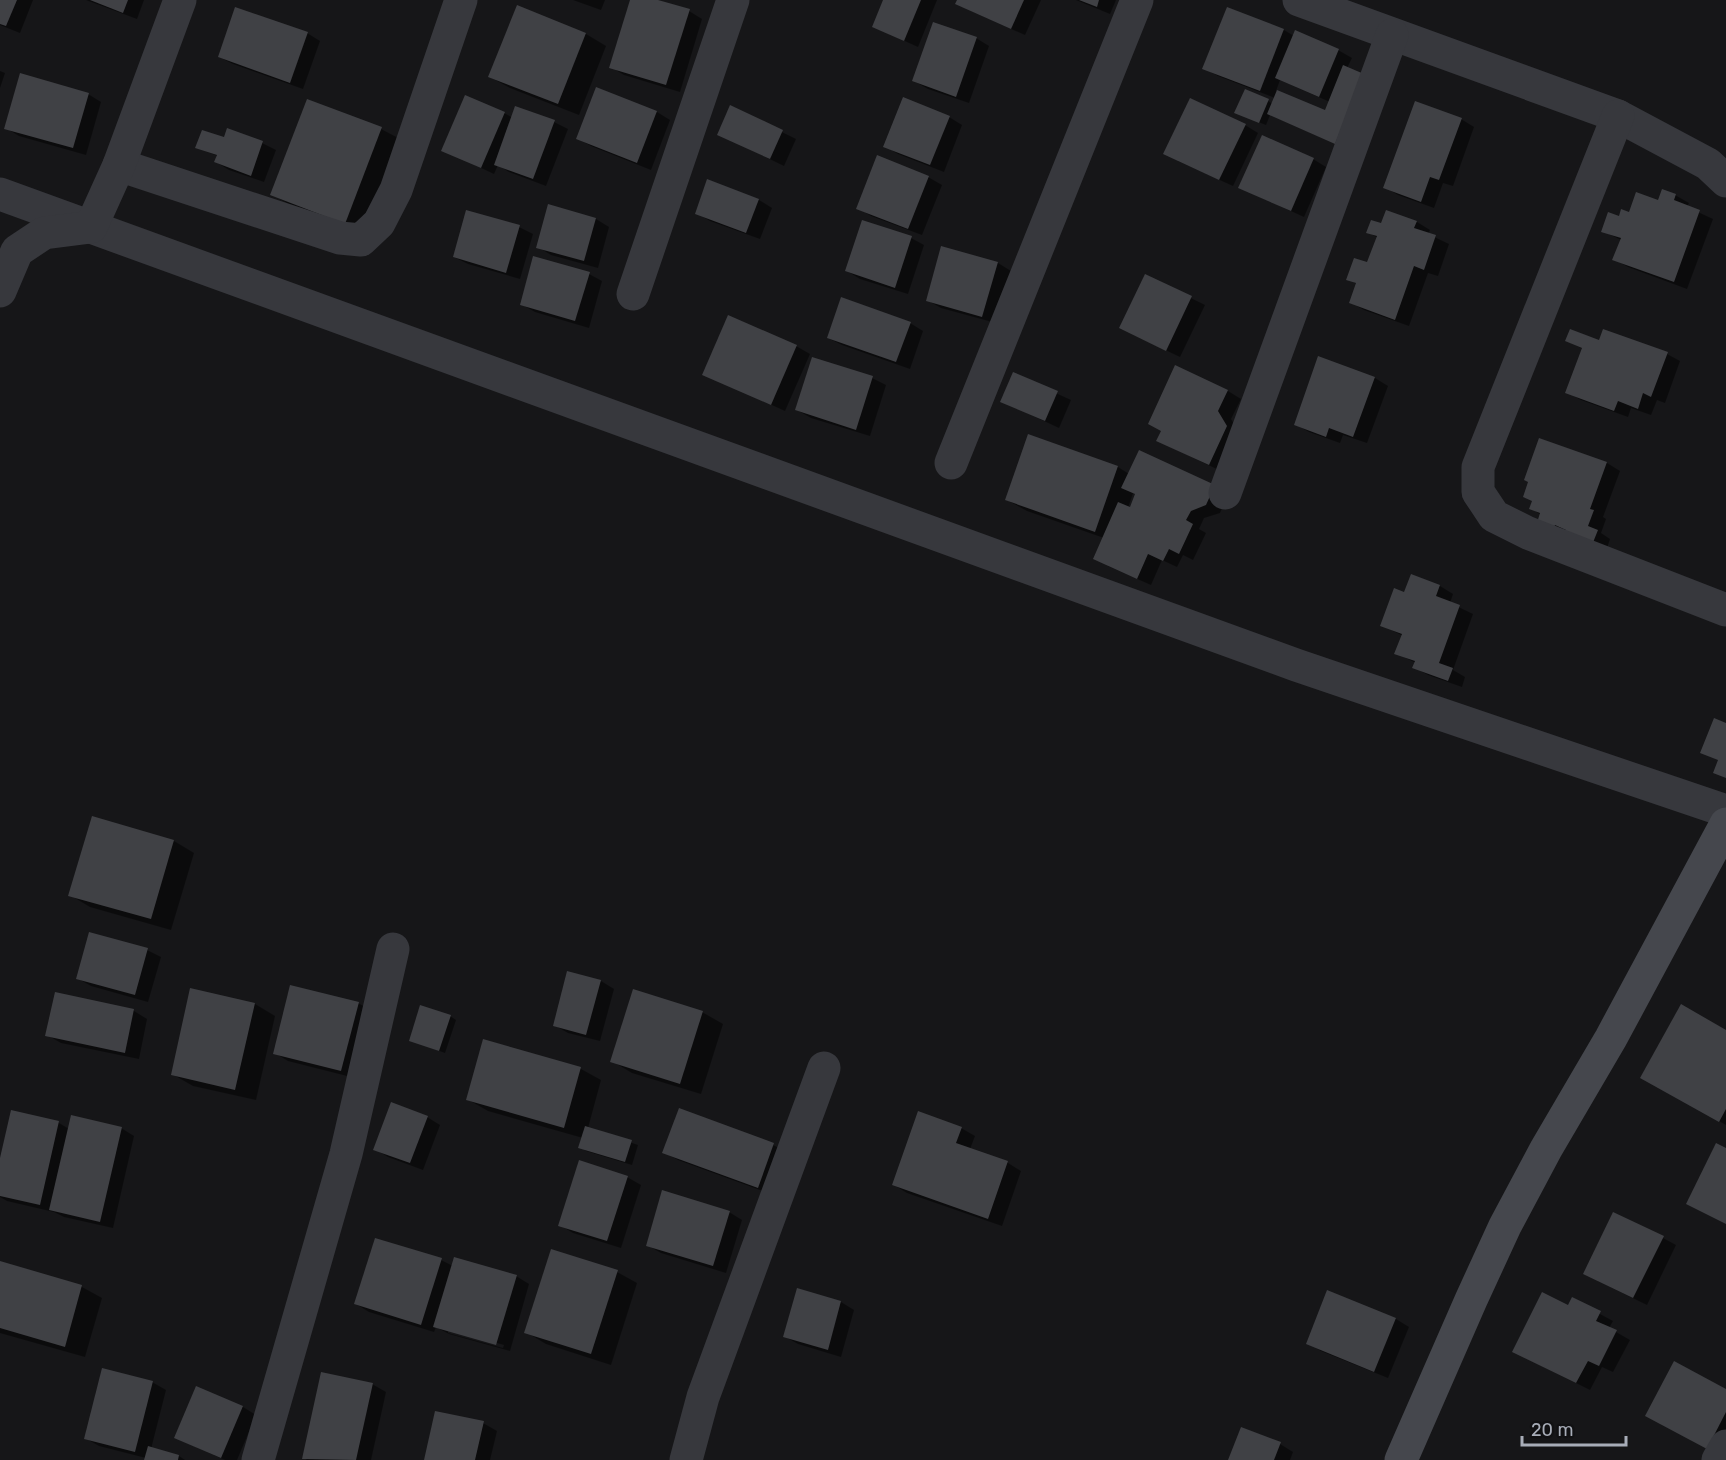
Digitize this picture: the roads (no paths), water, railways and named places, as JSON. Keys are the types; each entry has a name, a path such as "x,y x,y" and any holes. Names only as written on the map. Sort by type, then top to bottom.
{"main road":[{"path":"1401,1460 1470,1300 1505,1226 1546,1149 1611,1038 1726,824"}],"street":[{"path":"91,227 119,165 180,0"},
{"path":"119,165 340,238 361,240 379,223 396,190 461,0"},
{"path":"633,294 733,0"},
{"path":"951,463 1137,0"},
{"path":"1299,0 1618,116 1708,164 1726,182"},
{"path":"1225,493 1392,34"},
{"path":"1618,116 1478,466 1478,492 1494,516 1528,533 1726,610"},
{"path":"0,194 1285,660 1726,812"},
{"path":"0,291 17,251 44,233 91,227"},
{"path":"258,1460 346,1154 393,949"},
{"path":"686,1460 703,1397 824,1068"},
{"path":"1718,1460 1726,1446"}]}
